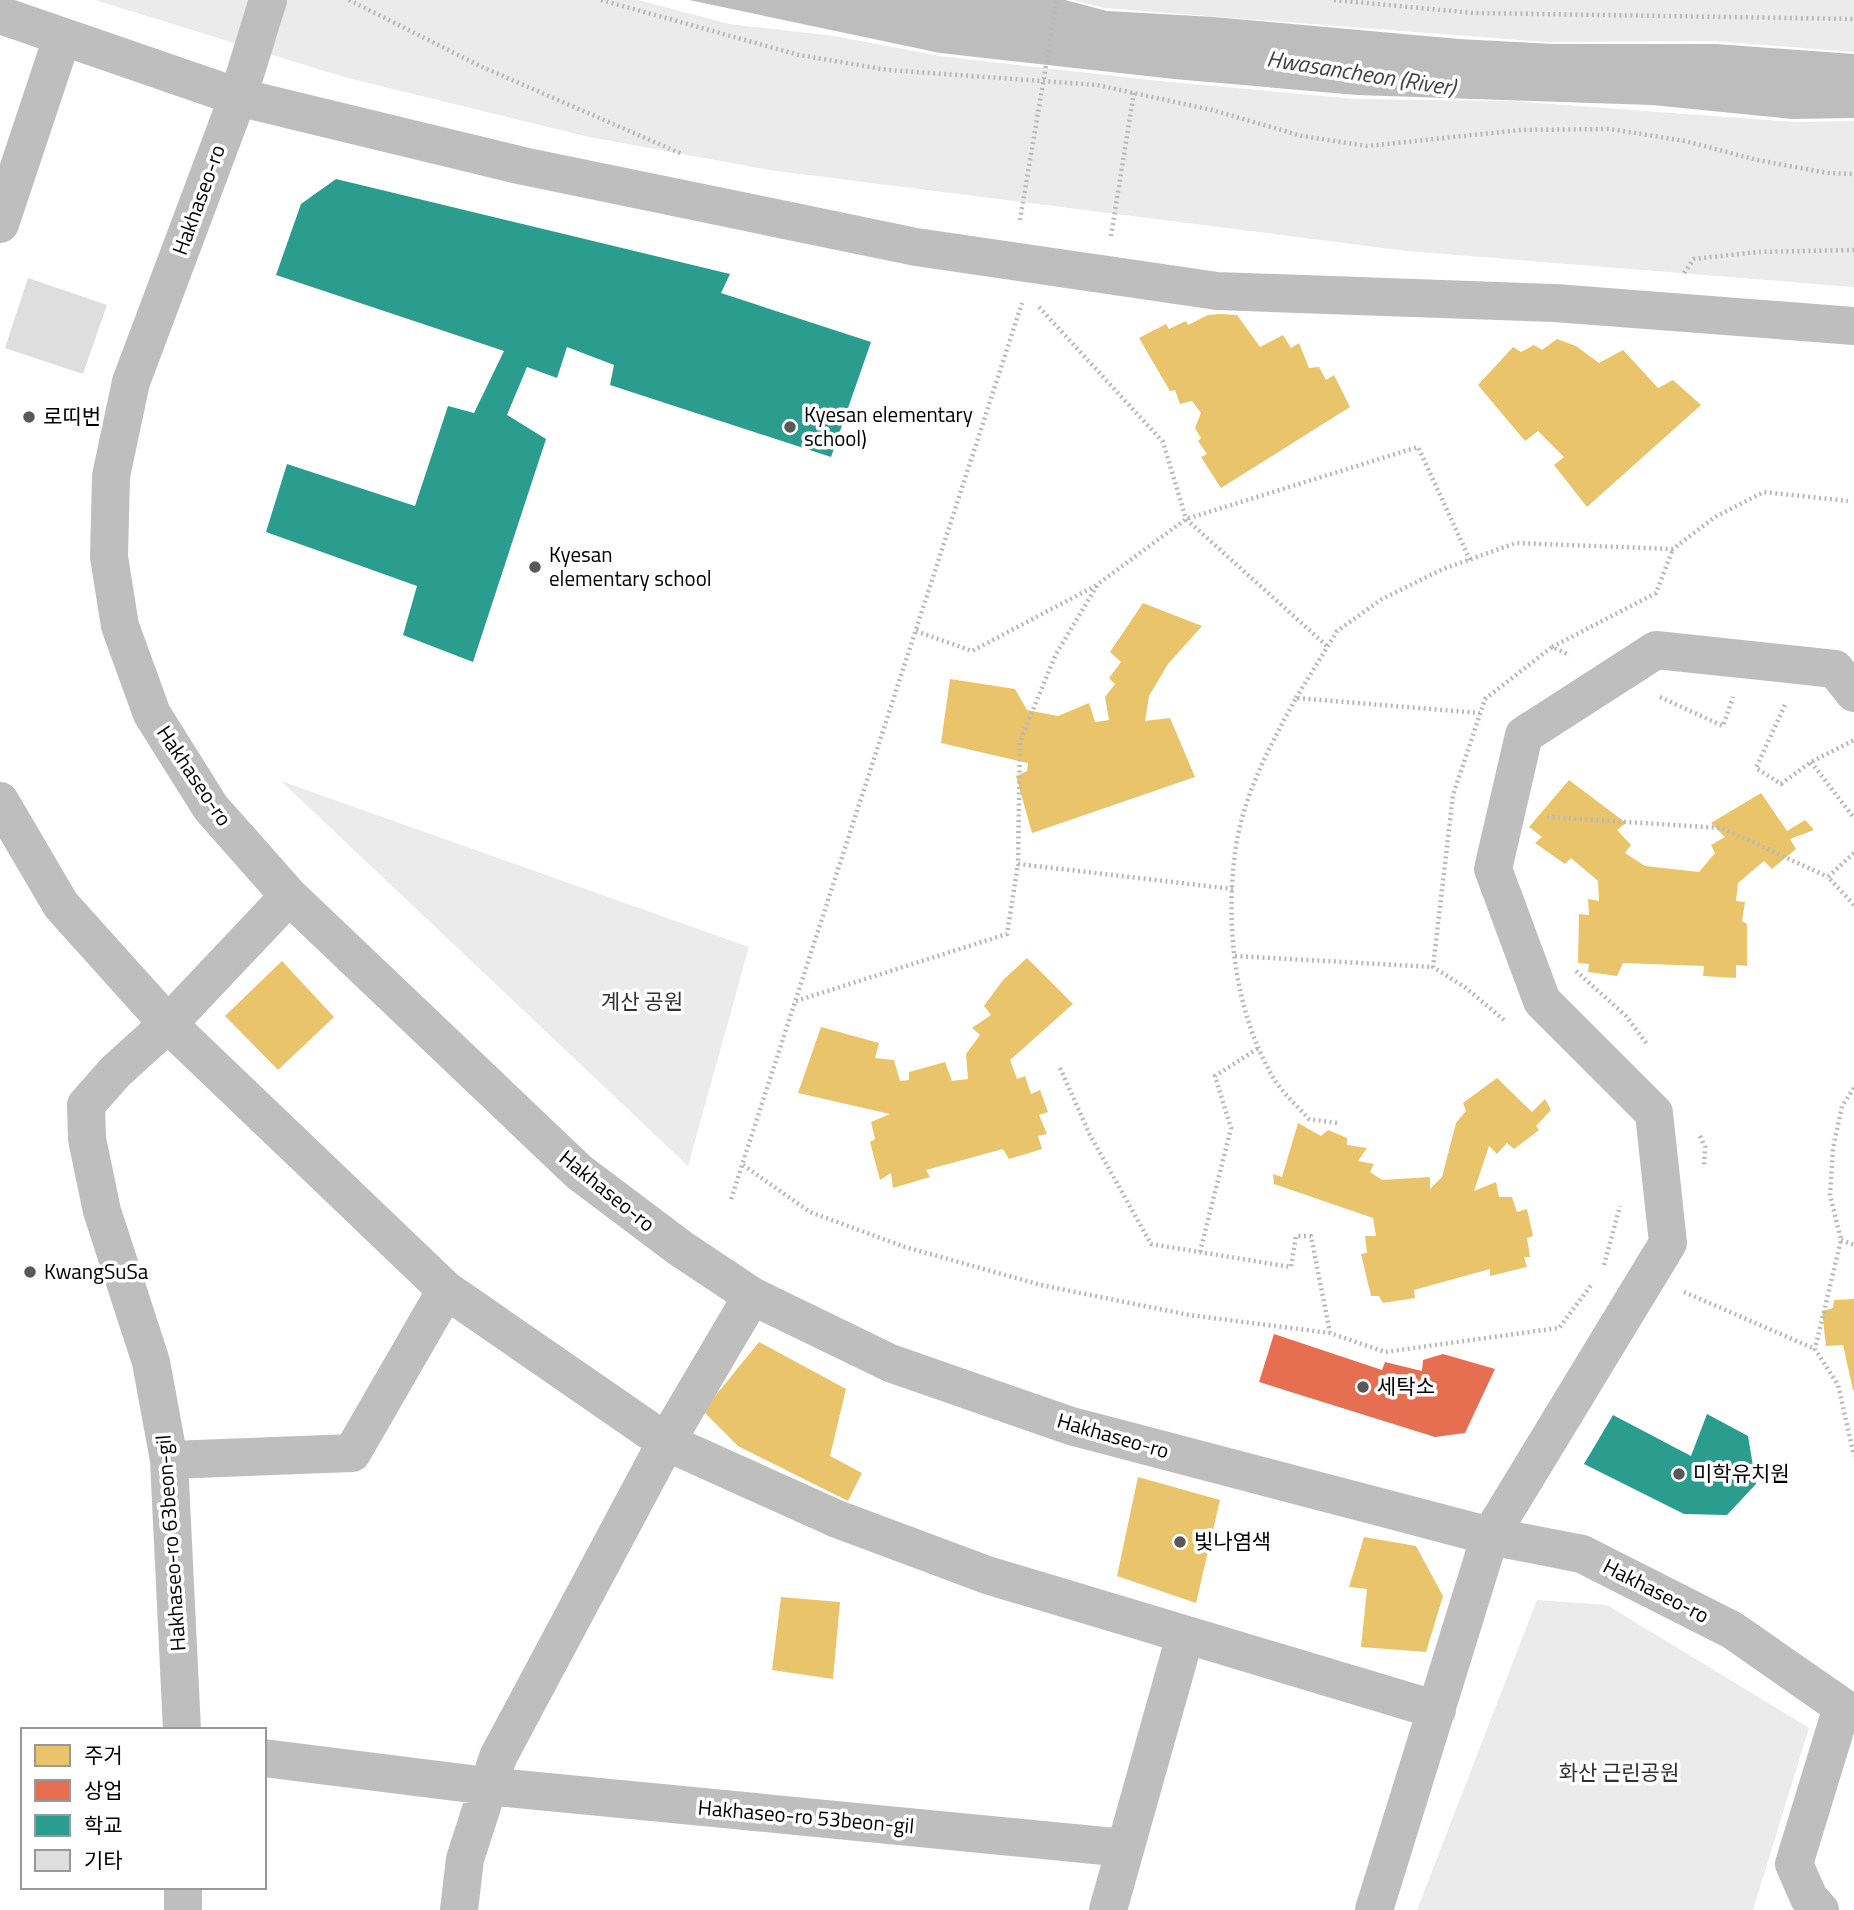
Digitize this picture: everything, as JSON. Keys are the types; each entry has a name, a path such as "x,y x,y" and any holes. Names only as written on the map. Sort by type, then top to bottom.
{"street":[{"name":"Hakhaseo-ro","path":"268,0 238,97 131,382 111,476 109,557 121,626 152,714 211,808 289,896 579,1172 680,1248 752,1296 890,1363 1071,1426 1490,1536 1582,1554 1732,1630 1848,1711"},
{"path":"0,15 238,97 523,166 903,244 1204,289 1555,303 1854,326"},
{"path":"0,224 62,38"},
{"path":"1374,1910 1490,1536 1668,1243 1654,1113 1542,1001 1493,869 1524,735 1656,650 1835,669 1854,693"},
{"path":"0,801 61,905 169,1024 446,1290 666,1442 837,1519 987,1575 1437,1710"},
{"name":"Hakhaseo-ro 63beon-gil","path":"182,1728 169,1460 151,1362 102,1211 87,1139 86,1105 115,1072 169,1024 289,896"},
{"path":"169,1460 352,1453 446,1290"},
{"path":"458,1910 465,1859 498,1757 666,1442 752,1296"},
{"path":"1108,1910 1185,1636"},
{"path":"1820,1910 1809,1899 1794,1864 1848,1711"},
{"name":"Hakhaseo-ro 53beon-gil","path":"266,1758 487,1786 1125,1848"},
{"path":"183,1889 183,1910"}],"path":[{"path":"349,0 480,66 685,155 685,165"},
{"path":"601,0 812,58 888,70 1097,85 1212,110 1302,136 1367,146 1521,130 1610,129 1685,141 1757,160 1828,173 1854,174"},
{"path":"1018,233 1057,0"},
{"path":"1334,0 1474,13 1854,19"},
{"path":"1110,239 1134,92"},
{"path":"1679,280 1693,259 1757,252 1854,250"},
{"path":"732,1199 1026,293"},
{"path":"1035,303 1163,442 1186,519 1328,647"},
{"path":"916,631 972,651 1098,584 1186,519 1418,447 1470,560"},
{"path":"1552,647 1656,593 1673,549 1715,517 1764,492 1848,501"},
{"path":"1337,1123 1309,1119 1275,1080 1247,1020 1235,956 1233,889 1237,839 1271,744 1296,698 1337,631 1382,599 1443,569 1516,543 1673,549"},
{"path":"796,1000 1007,934 1018,864 1020,741 1056,654 1098,584"},
{"path":"1668,690 1657,695 1723,726"},
{"path":"1296,698 1480,713"},
{"path":"1788,698 1756,768 1781,784 1811,762 1854,740"},
{"path":"1811,762 1854,818"},
{"path":"1539,817 1722,828 1828,877 1854,905"},
{"path":"1828,877 1854,853"},
{"path":"1018,864 1233,889"},
{"path":"1235,956 1433,967"},
{"path":"1573,968 1626,1017 1649,1047"},
{"path":"1200,1252 1231,1128 1215,1076 1260,1047"},
{"path":"1060,1068 1090,1135 1152,1244 1291,1267 1296,1236 1311,1236 1330,1333"},
{"path":"1815,1349 1841,1240 1830,1195 1833,1148 1842,1105 1854,1088"},
{"path":"1695,1123 1705,1147 1704,1171"},
{"path":"743,1165 810,1212 905,1247 1068,1290 1189,1315 1330,1333 1385,1352 1559,1328 1595,1278"},
{"path":"1841,1240 1854,1245"},
{"path":"1675,1287 1815,1349 1838,1385 1854,1456"}],"green space":[{"path":"95,0 638,0 729,24 834,36 940,56 1159,81 1356,99 1512,101 1795,122 1854,121 1854,287 1407,251 769,170 589,137 344,77"},
{"path":"1073,0 1854,0 1854,52 1714,41 1547,42 1104,8"},
{"name":"계산 공원","path":"281,781 749,947 688,1166"},
{"name":"화산 근린공원","path":"1537,1600 1607,1605 1809,1728 1753,1910 1417,1910"}],"water":[{"name":"Hwasancheon (River)","path":"689,0 1065,0 1107,11 1214,17 1459,39 1554,44 1716,44 1854,54 1854,118 1792,119 1652,105 1357,95 1174,79 940,53"}],"building: 주거":[{"path":"1208,315 1237,315 1260,347 1283,335 1291,348 1299,343 1309,368 1319,367 1326,380 1334,375 1350,407 1221,488 1201,457 1207,454 1198,441 1201,438 1195,428 1201,413 1192,401 1180,404 1175,390 1170,391 1139,338 1166,324 1169,329 1186,321 1188,325"},
{"path":"1557,339 1576,346 1599,363 1623,350 1658,388 1673,380 1701,405 1587,507 1554,465 1564,457 1538,431 1525,441 1478,385 1513,347 1521,352 1534,345 1542,350"},
{"path":"1143,603 1202,626 1168,664 1149,696 1145,721 1170,718 1195,777 1032,833 1016,776 1027,771 1028,763 941,743 950,679 1015,689 1027,710 1058,716 1089,703 1095,722 1109,720 1105,697 1115,684 1109,678 1121,662 1110,652"},
{"path":"1569,780 1626,823 1617,830 1631,845 1625,853 1645,866 1699,872 1715,853 1711,845 1725,837 1711,823 1761,793 1787,831 1805,820 1814,830 1790,839 1796,849 1772,869 1764,861 1738,883 1736,901 1745,902 1742,921 1747,924 1747,966 1736,965 1736,978 1703,976 1704,966 1623,963 1617,976 1588,972 1589,964 1578,963 1579,914 1589,915 1588,899 1599,901 1598,881 1571,858 1565,864 1535,843 1542,837 1529,827"},
{"path":"1027,958 1073,1004 1010,1060 1017,1079 1025,1076 1031,1094 1040,1090 1048,1112 1039,1115 1047,1134 1038,1136 1042,1149 1009,1159 1003,1149 926,1170 930,1177 893,1188 891,1173 880,1180 870,1142 875,1139 871,1122 890,1114 798,1093 821,1027 879,1043 875,1058 894,1060 900,1081 909,1080 909,1072 945,1062 952,1081 968,1079 966,1054 980,1035 972,1028 991,1015 984,1006 1003,980"},
{"path":"282,961 334,1017 278,1070 225,1016"},
{"path":"1497,1078 1532,1112 1545,1099 1551,1110 1536,1126 1539,1130 1514,1149 1507,1143 1497,1154 1489,1146 1474,1191 1496,1182 1499,1197 1512,1197 1517,1212 1527,1209 1533,1236 1527,1238 1530,1257 1524,1257 1527,1267 1490,1276 1490,1269 1414,1290 1415,1298 1383,1303 1379,1296 1371,1296 1361,1254 1367,1253 1365,1236 1376,1236 1373,1218 1274,1184 1273,1174 1282,1177 1298,1123 1321,1136 1328,1130 1347,1138 1347,1145 1367,1148 1358,1161 1374,1164 1370,1172 1382,1180 1430,1177 1430,1189 1442,1177 1456,1123 1466,1111 1463,1103"},
{"path":"1854,1299 1853,1390 1843,1345 1826,1346 1822,1311 1833,1308 1834,1300"},
{"path":"759,1342 846,1389 830,1456 862,1473 848,1501 738,1446 703,1411"},
{"path":"1138,1477 1220,1500 1196,1603 1117,1576"},
{"path":"1364,1537 1416,1546 1443,1596 1426,1652 1361,1647 1367,1589 1349,1587"},
{"path":"781,1597 840,1602 833,1679 772,1670"}],"building: 상업":[{"path":"1274,1334 1382,1370 1385,1362 1422,1371 1423,1360 1443,1354 1495,1369 1465,1433 1435,1437 1259,1382"}],"building: 학교":[{"name":"Kyesan elementary school)","path":"336,179 730,274 721,293 871,342 831,457 610,385 614,365 567,347 557,378 527,367 507,415 546,439 473,662 403,635 417,586 266,532 287,464 415,506 448,406 474,413 504,351 276,275 301,204"},
{"name":"미학유치원","path":"1707,1414 1748,1436 1756,1484 1727,1515 1684,1514 1584,1464 1613,1415 1691,1456"}],"building: 기타":[{"path":"28,278 107,305 83,374 5,348"}],"place":[{"name":"로띠번","path":"29,417"},
{"name":"Kyesan elementary school)","path":"790,427"},
{"name":"Kyesan elementary school","path":"535,567"},
{"name":"KwangSuSa","path":"30,1272"},
{"name":"세탁소","path":"1363,1387"},
{"name":"미학유치원","path":"1679,1474"},
{"name":"빛나염색","path":"1180,1542"}]}
